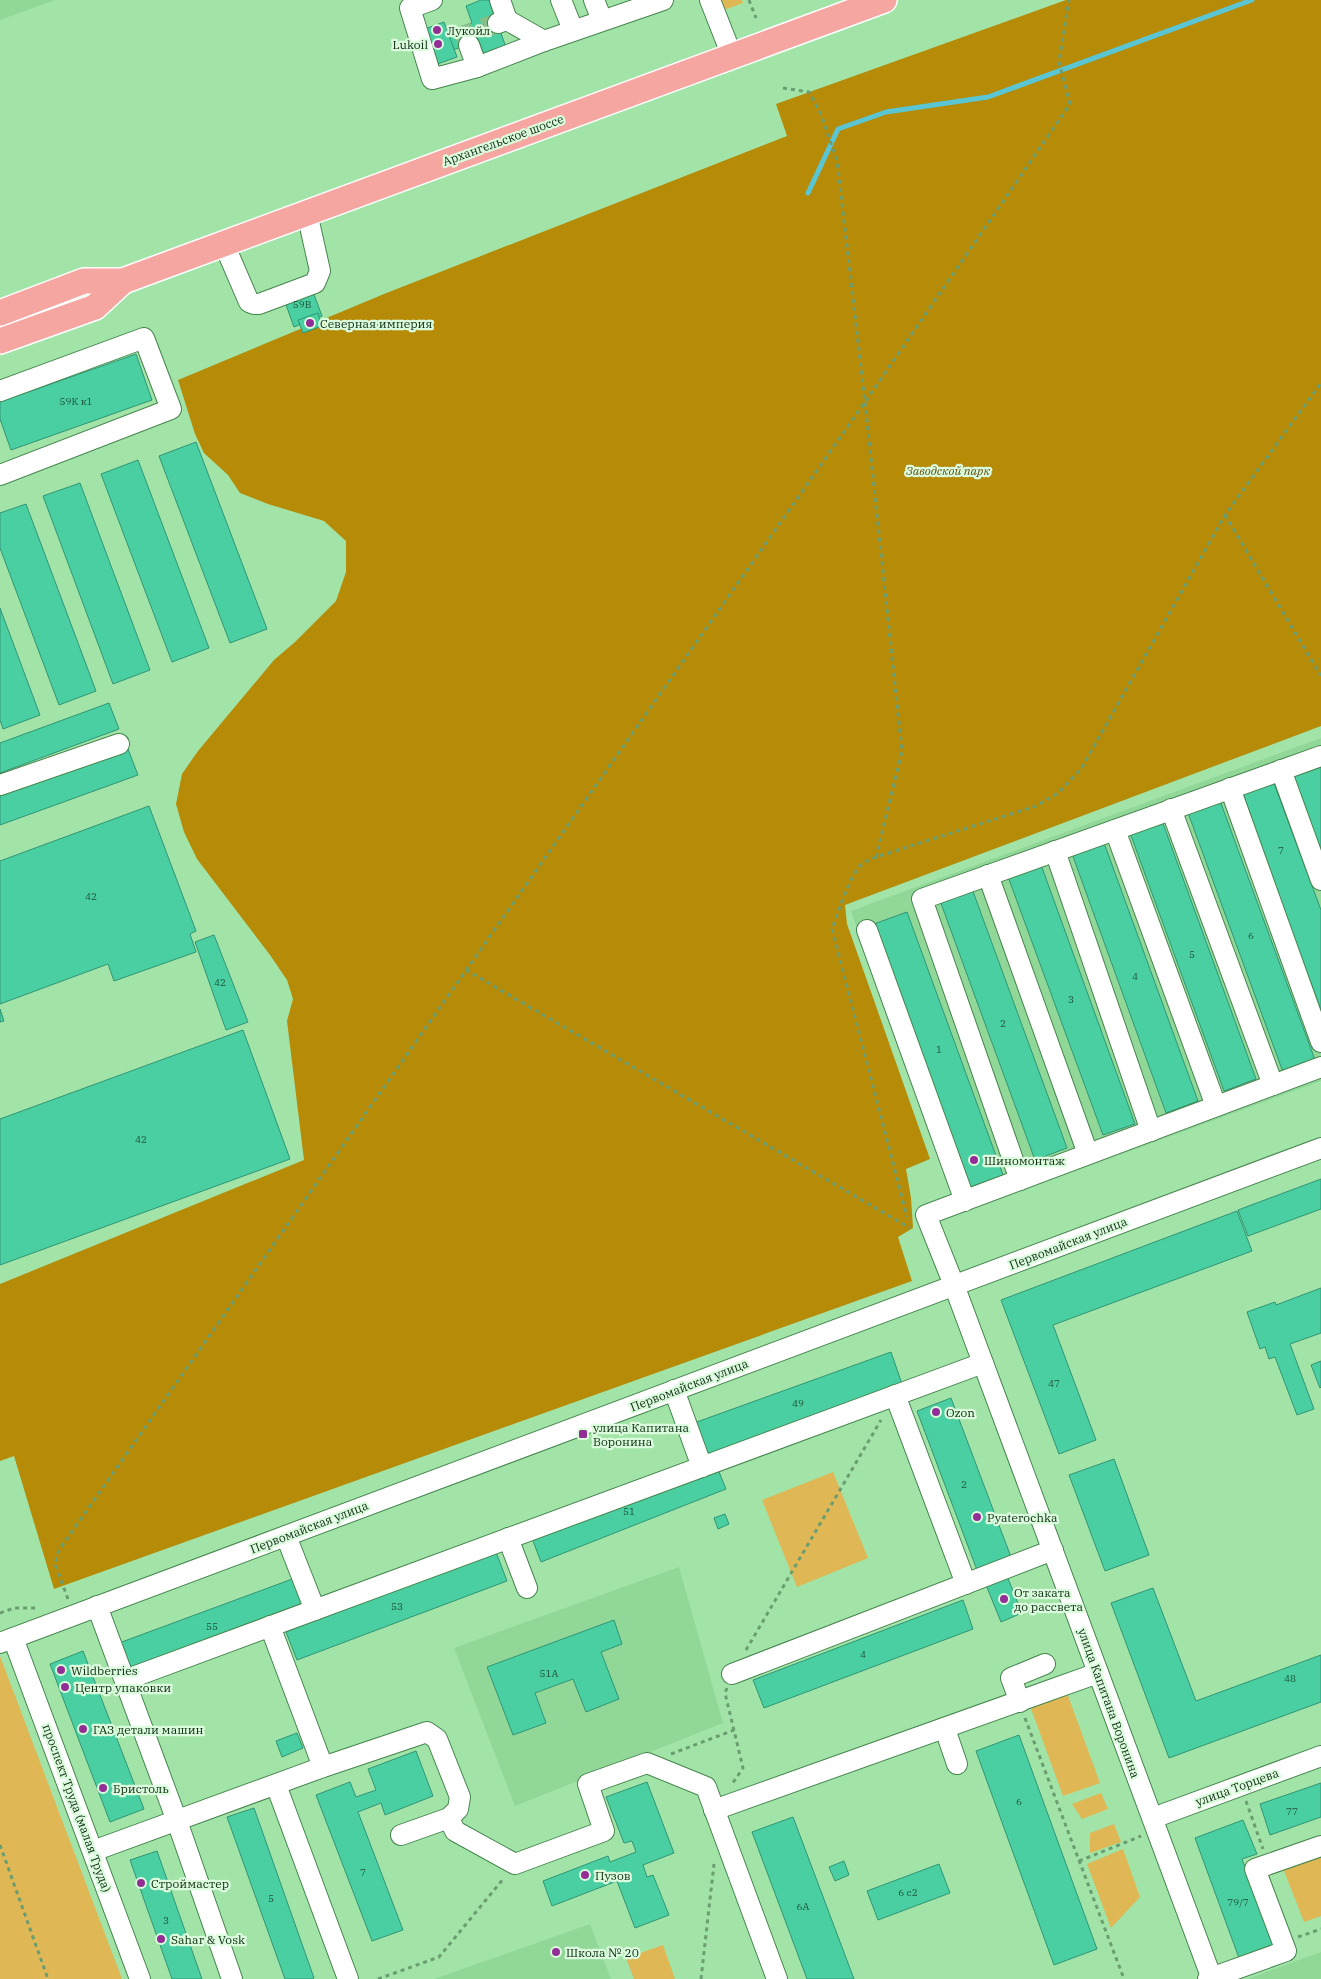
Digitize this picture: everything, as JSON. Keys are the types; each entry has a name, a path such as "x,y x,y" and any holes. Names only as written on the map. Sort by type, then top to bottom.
{"main road":[{"name":"Архангельское шоссе","path":"0,313 84,282 123,281 884,0"},
{"name":"Архангельское шоссе","path":"0,342 95,306 123,281"}],"street":[{"path":"432,0 410,8 432,79 477,67 602,20 635,4 663,0"},
{"path":"500,0 502,21 544,41"},
{"path":"561,0 573,30"},
{"path":"594,0 602,20"},
{"path":"710,0 732,56"},
{"path":"469,45 477,67"},
{"path":"224,244 249,302 260,304 316,283 319,278 320,271 307,213"},
{"path":"0,391 144,338 171,409 1,470"},
{"path":"0,785 119,744"},
{"path":"1020,1180 922,899 1321,756"},
{"path":"1282,770 1321,880"},
{"path":"1230,788 1321,1042"},
{"path":"1171,810 1273,1085"},
{"path":"1115,830 1216,1106"},
{"path":"1055,851 1151,1131"},
{"path":"988,875 1088,1154"},
{"path":"867,930 965,1201 1321,1067"},
{"name":"Первомайская улица","path":"7,1640 1321,1148"},
{"name":"улица Капитана Воронина","path":"965,1201 926,1215 1053,1550 1211,1979"},
{"path":"125,1680 983,1363"},
{"path":"674,1390 702,1466"},
{"path":"895,1395 966,1584"},
{"path":"286,1536 315,1610"},
{"path":"508,1538 527,1588"},
{"path":"732,1674 1053,1550"},
{"path":"97,1606 177,1821 232,1979"},
{"path":"270,1626 323,1767"},
{"name":"проспект Труда (малая Труда)","path":"7,1640 93,1851 140,1979"},
{"path":"1020,1702 1011,1678 1045,1664"},
{"path":"714,1810 1098,1673"},
{"path":"945,1729 958,1764"},
{"path":"93,1851 323,1767 426,1732 437,1739 460,1797 458,1809 449,1818 401,1835"},
{"name":"улица Торцева","path":"1152,1818 1321,1756"},
{"path":"449,1818 455,1831 515,1864 604,1831 588,1784 648,1763 706,1787 777,1979"},
{"path":"276,1784 348,1979"},
{"path":"1211,1979 1286,1951 1255,1869 1321,1846"}],"path":[{"path":"749,0 756,18"},
{"path":"68,1599 56,1564 59,1550 865,402 1070,104 1059,62 1069,0"},
{"path":"783,88 809,92 820,112 837,160 902,751 876,857"},
{"path":"913,1236 832,928 844,896 862,864 876,857 1036,806 1058,793 1081,769 1225,515 1321,383"},
{"path":"1225,515 1321,676"},
{"path":"466,970 910,1228"},
{"path":"714,1810 743,1768 725,1693 732,1674 895,1395"},
{"path":"0,1613 14,1608 41,1608"},
{"path":"1020,1702 1124,1979"},
{"path":"648,1763 734,1730"},
{"path":"1245,1798 1268,1864"},
{"path":"0,1845 48,1979"},
{"path":"701,1979 714,1862"},
{"path":"378,1979 439,1957 515,1864"},
{"path":"1283,1943 1321,1929"}],"shaded area":[{"path":"0,0 55,0 0,20"},
{"path":"716,0 742,0 743,3 721,11"},
{"path":"1321,738 1321,1081 959,1214 851,911"},
{"path":"833,1472 868,1558 797,1587 762,1500"},
{"path":"679,1567 723,1723 515,1806 454,1648"},
{"path":"0,1656 122,1979 0,1979"},
{"path":"1067,1693 1100,1783 1063,1796 1030,1706"},
{"path":"1101,1793 1108,1809 1082,1819 1072,1804"},
{"path":"1114,1824 1121,1842 1090,1853 1090,1833"},
{"path":"1123,1849 1140,1897 1111,1928 1087,1864"},
{"path":"1321,1854 1321,1916 1304,1922 1283,1868"},
{"name":"Школа № 20","path":"590,1924 611,1979 434,1979"},
{"path":"663,1945 675,1979 634,1979 626,1958"},
{"path":"1321,1952 1321,1979 1247,1979"}],"green space":[{"name":"Заводской парк","path":"1066,0 1321,0 1321,726 845,905 847,924 930,1159 906,1169 911,1198 913,1228 898,1237 912,1281 54,1589 14,1456 0,1461 0,1284 304,1160 287,1021 293,999 287,980 197,859 184,832 176,804 182,774 198,751 274,660 336,601 346,572 346,541 324,521 268,504 240,493 228,475 204,453 195,434 178,380 384,294 787,136 776,104"}],"building":[{"path":"481,0 489,0 507,50 485,58 479,41 450,51 444,33 472,23 466,6"},
{"name":"Lukoil","path":"444,22 457,57 432,66 419,31"},
{"path":"309,281 322,316 294,327 281,291"},
{"name":"Северная империя","path":"318,313 322,326 303,333 298,320"},
{"path":"136,354 152,400 11,450 0,419 0,402"},
{"path":"196,442 267,629 230,643 159,456"},
{"path":"138,460 209,648 172,662 101,474"},
{"path":"80,483 150,670 113,684 43,496"},
{"path":"26,504 96,691 59,705 0,548 0,513"},
{"path":"0,608 40,715 3,729 0,720"},
{"path":"109,703 119,729 0,773 0,743"},
{"path":"128,749 138,775 0,825 0,796"},
{"path":"1321,761 1321,862 1289,772"},
{"path":"1272,778 1321,910 1321,1010 1240,790"},
{"path":"1219,798 1315,1060 1283,1072 1187,810"},
{"path":"149,806 196,931 190,934 196,952 114,981 108,964 0,1004 0,861"},
{"path":"1161,818 1256,1079 1224,1091 1129,830"},
{"path":"1103,840 1198,1101 1166,1113 1071,851"},
{"path":"1040,862 1135,1124 1103,1135 1007,874"},
{"path":"971,886 1067,1148 1035,1160 939,898"},
{"path":"907,912 1003,1175 970,1187 874,924"},
{"path":"214,935 248,1022 226,1030 195,942"},
{"path":"0,1009 4,1021 0,1022"},
{"path":"243,1030 290,1159 0,1265 0,1119"},
{"path":"1321,1179 1321,1209 1248,1236 1238,1210"},
{"path":"1237,1211 1252,1251 1053,1325 1096,1440 1059,1454 1001,1300"},
{"path":"1321,1288 1321,1333 1290,1344 1314,1409 1297,1415 1275,1357 1269,1359 1265,1347 1260,1349 1247,1312 1275,1302 1276,1305"},
{"path":"891,1352 902,1384 706,1455 694,1423"},
{"path":"1321,1361 1321,1387 1320,1388 1311,1365"},
{"path":"951,1398 1011,1557 977,1570 917,1411"},
{"path":"1114,1459 1149,1555 1105,1571 1069,1475"},
{"path":"715,1462 726,1489 541,1562 530,1533"},
{"path":"725,1514 729,1524 718,1529 714,1518"},
{"path":"496,1552 507,1581 297,1660 286,1632"},
{"name":"От заката до рассвета","path":"1007,1576 1022,1613 1001,1622 986,1585"},
{"path":"295,1578 306,1609 130,1673 119,1643"},
{"path":"1153,1588 1196,1701 1321,1655 1321,1702 1169,1758 1111,1603"},
{"path":"963,1600 973,1629 764,1708 753,1680"},
{"path":"614,1620 622,1644 601,1652 619,1699 586,1712 573,1679 535,1693 546,1723 513,1735 487,1667"},
{"path":"83,1651 144,1809 110,1822 50,1664"},
{"path":"297,1733 303,1748 282,1757 276,1741"},
{"path":"1019,1735 1097,1949 1054,1965 976,1751"},
{"path":"416,1751 433,1796 385,1815 381,1803 358,1812 403,1930 372,1941 316,1795 350,1782 356,1797 376,1790 368,1769"},
{"path":"647,1782 674,1853 643,1865 647,1877 653,1875 669,1915 635,1928 617,1881 552,1906 543,1881 608,1856 610,1862 636,1852 632,1841 624,1843 606,1797"},
{"path":"1321,1783 1321,1817 1270,1835 1260,1804"},
{"path":"254,1808 314,1978 312,1979 285,1979 227,1817"},
{"path":"793,1817 854,1979 807,1979 752,1832"},
{"path":"1243,1820 1257,1854 1242,1859 1274,1946 1239,1958 1195,1838"},
{"path":"157,1851 202,1979 172,1979 130,1860"},
{"path":"844,1861 849,1875 835,1881 829,1867"},
{"path":"939,1864 950,1893 878,1920 867,1891"}],"waterway":[{"path":"808,193 838,129 886,112 988,97 1252,0"}],"tunnel":[{"path":"469,45 465,35 498,23"}],"place":[{"name":"Лукойл","path":"437,30"},
{"name":"Lukoil","path":"438,44"},
{"name":"Северная империя","path":"310,323"},
{"name":"Шиномонтаж","path":"974,1160"},
{"name":"Ozon","path":"936,1412"},
{"name":"улица Капитана Воронина","path":"583,1434"},
{"name":"Pyaterochka","path":"977,1517"},
{"name":"От заката до рассвета","path":"1004,1599"},
{"name":"Wildberries","path":"61,1670"},
{"name":"Центр упаковки","path":"65,1687"},
{"name":"ГАЗ детали машин","path":"83,1729"},
{"name":"Бристоль","path":"103,1788"},
{"name":"Пузов","path":"585,1875"},
{"name":"Строймастер","path":"141,1883"},
{"name":"Sahar & Vosk","path":"161,1939"},
{"name":"Школа № 20","path":"556,1952"}]}
